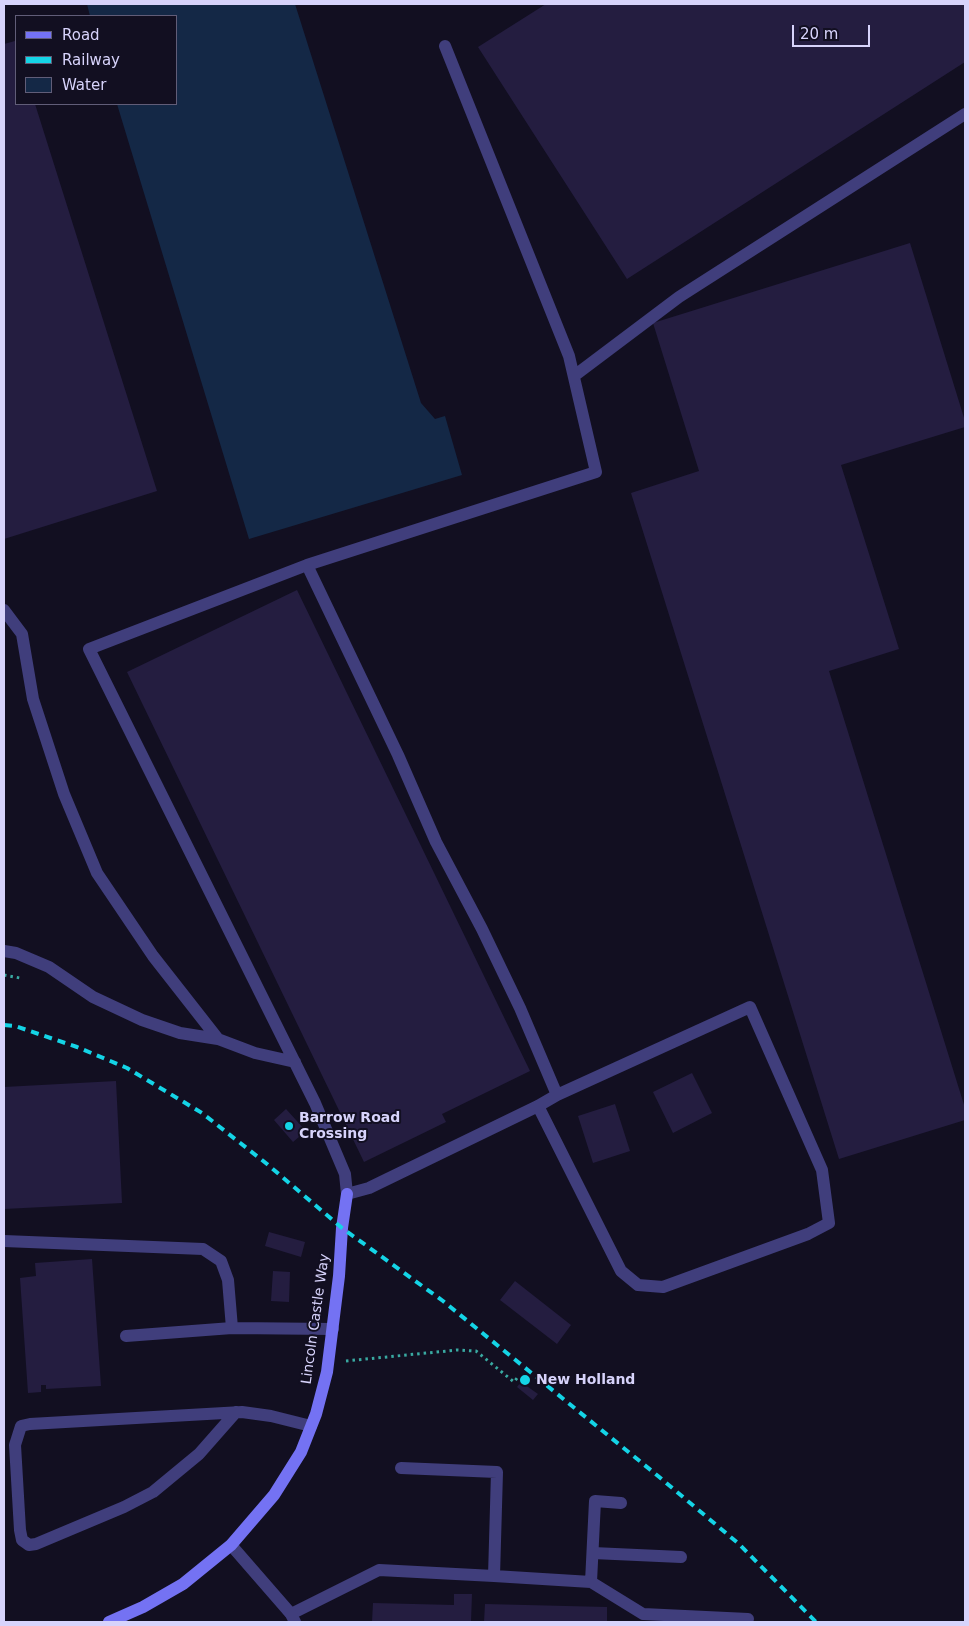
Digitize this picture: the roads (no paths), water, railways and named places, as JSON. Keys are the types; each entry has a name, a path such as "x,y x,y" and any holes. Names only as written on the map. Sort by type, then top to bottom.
{"main road":[{"name":"Lincoln Castle Way","path":"109,1622 143,1607 183,1584 231,1545 274,1496 301,1452 316,1414 328,1363 347,1194"}],"street":[{"path":"445,46 568,356 596,472 307,565 89,648 315,1103 345,1174 347,1194 369,1188 557,1095 750,1007 822,1170 829,1223 808,1234 663,1287 638,1285 621,1271 538,1106"},
{"path":"574,376 679,297 965,114"},
{"path":"307,565 398,755 436,842 482,929 520,1008 557,1095"},
{"path":"4,610 22,634 33,699 64,794 97,873 153,956 218,1039"},
{"path":"4,951 16,953 49,967 93,998 142,1020 180,1033 218,1039 255,1053 294,1062"},
{"path":"4,1240 203,1249 221,1261 228,1280 232,1328"},
{"path":"126,1336 232,1328 333,1329"},
{"path":"236,1412 199,1454 153,1492 124,1507 36,1544 29,1545 22,1540 15,1445 21,1426 236,1412 271,1416 311,1426"},
{"path":"401,1468 497,1472 494,1576"},
{"path":"591,1582 596,1501 621,1502"},
{"path":"231,1545 293,1618 379,1570 591,1582 643,1614 748,1619"},
{"path":"593,1553 681,1557"}],"water":[{"path":"87,4 295,4 421,403 435,419 445,416 462,475 249,539 117,105 178,105 178,15 90,15"}],"railway":[{"path":"4,1025 15,1026 77,1047 127,1068 202,1113 267,1164 342,1228 443,1301 658,1476 739,1544 816,1622"}],"place":[{"name":"Barrow Road Crossing","path":"289,1126"},
{"name":"New Holland","path":"525,1380"}]}
